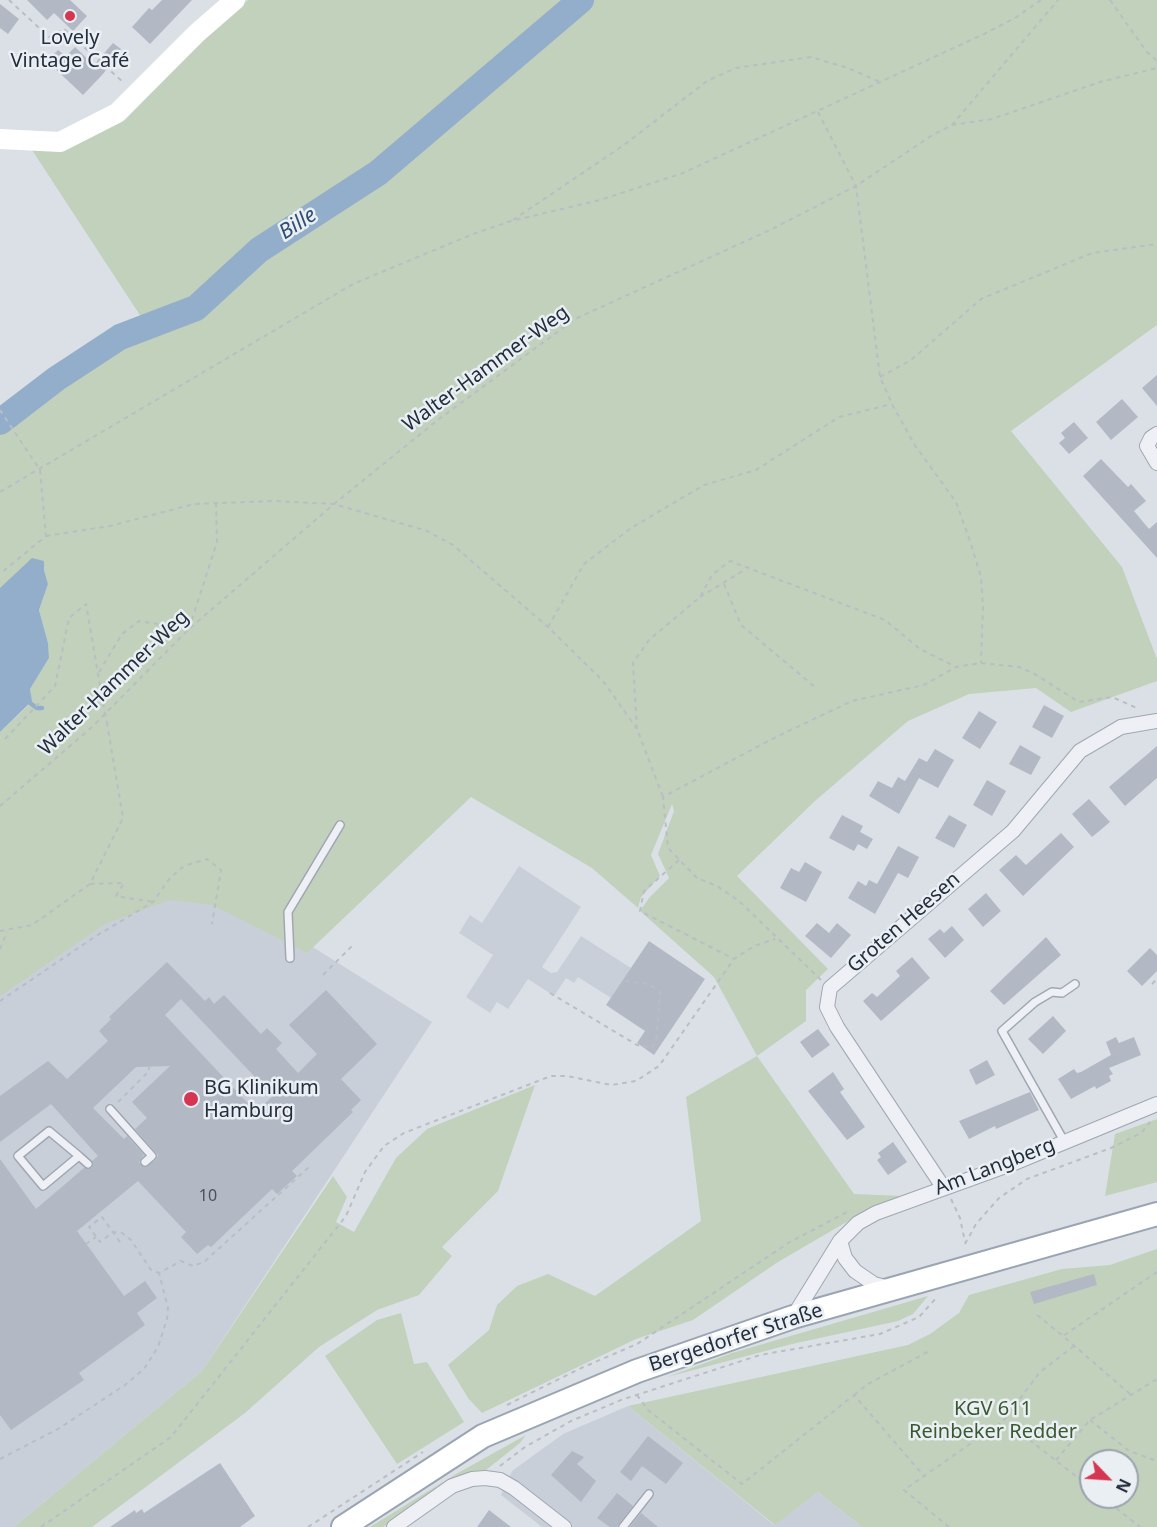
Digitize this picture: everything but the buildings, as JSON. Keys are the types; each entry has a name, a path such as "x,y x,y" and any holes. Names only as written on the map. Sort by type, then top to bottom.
{"main road":[{"name":"Bergedorfer Straße","path":"343,1527 483,1436 637,1371 793,1317 1157,1214"}],"street":[{"path":"0,139 60,142 117,113 197,33 236,0"},
{"path":"1157,434 1151,438 1147,446 1157,464"},
{"name":"Groten Heesen","path":"943,1187 837,1027 827,1007 830,988 1012,831 1080,751 1121,727 1152,722"},
{"name":"Am Langberg","path":"793,1317 840,1241 858,1223 876,1213 1014,1163 1157,1104"},
{"path":"840,1241 845,1258 855,1271 879,1287 894,1288"},
{"path":"394,1527 452,1486 472,1479 485,1478 500,1480 514,1488 564,1527"}],"lane":[{"path":"290,958 288,912 340,825"},
{"path":"1064,1141 1002,1031 1035,1002 1052,992 1062,993 1075,984"},
{"path":"110,1109 152,1156 145,1162"},
{"path":"79,1156 43,1186 18,1156 50,1131 79,1156 88,1164"},
{"path":"623,1527 649,1494"}],"path":[{"path":"9,0 49,37 64,30 136,94"},
{"path":"0,492 353,284 443,246 511,222 600,200 683,172 818,112 1015,18 1041,0"},
{"name":"Walter-Hammer-Weg","path":"0,806 92,728 189,629 334,504 439,419 575,319 706,261 856,186 931,136 952,125 1058,0"},
{"path":"1110,0 1146,51 1157,61"},
{"path":"511,222 624,145 697,87 736,68 811,57 848,68 880,82"},
{"path":"952,125 992,118 1100,82 1157,68"},
{"path":"818,112 856,186 880,376 892,404 934,474 956,502 970,541 981,587 981,663"},
{"path":"880,376 911,360 981,299 1092,254 1157,244"},
{"path":"548,627 584,564 631,528 704,485 756,471 839,417 892,404"},
{"path":"0,410 40,470 46,536"},
{"path":"0,574 46,536 110,526 194,504 275,501 334,504 427,531 453,545 548,627 603,681 637,729 663,797 668,848 697,878 717,886 739,901 775,939 830,988"},
{"path":"98,673 122,634 139,621 189,629 217,542 216,502"},
{"path":"700,597 712,575 730,561 885,620 920,649 956,667"},
{"path":"637,729 633,663 649,640 700,597 724,584 746,568"},
{"path":"724,584 741,625 815,687"},
{"path":"0,932 32,925 90,884 123,818 86,604 69,618 55,686 4,739"},
{"path":"663,797 774,738 852,701 924,685 956,667 981,663 1019,667 1079,702 1112,697 1146,712 1152,722"},
{"path":"0,1001 96,936 153,902 170,878 184,866 207,860 221,870 212,924"},
{"path":"679,860 644,891 640,911 734,960"},
{"path":"90,884 124,883 116,896 153,902"},
{"path":"0,949 8,932"},
{"path":"42,1527 171,1437 345,1216 365,1172 384,1146 405,1133 551,1076 567,1076 611,1085 636,1081 659,1066 734,960 754,946 775,939"},
{"path":"323,975 354,944"},
{"path":"1152,984 1157,979"},
{"path":"550,993 637,1045 652,1048 657,1036 660,992 649,984 625,981"},
{"path":"110,1109 149,1071 149,1067"},
{"path":"943,1187 960,1218 965,1244 976,1224 999,1198 1027,1179 1121,1143 1141,1133 1153,1120"},
{"path":"159,1273 181,1261 193,1266 204,1262 309,1167"},
{"path":"503,1407 579,1369 638,1344 790,1242 859,1207"},
{"path":"120,1242 113,1232 102,1217 88,1227 100,1242 113,1232 118,1231 126,1236 152,1270 159,1273"},
{"path":"86,1244 96,1237"},
{"path":"1063,1336 1157,1272"},
{"path":"0,1459 58,1429 116,1392 144,1369 158,1347 167,1319 168,1308 159,1273"},
{"path":"485,1478 525,1447 571,1421 637,1395 760,1355 880,1334 919,1317 938,1296"},
{"path":"1037,1315 1130,1394"},
{"path":"949,1527 904,1490 1004,1420 1040,1372 1074,1346"},
{"path":"637,1395 648,1410 742,1484 868,1384 931,1350"},
{"path":"1056,1460 1090,1420 1157,1379"},
{"path":"854,1395 924,1476"},
{"path":"1004,1420 1079,1478"},
{"path":"1090,1420 1129,1451 1157,1461"},
{"path":"308,1527 426,1450"},
{"path":"1117,1509 1140,1527"}],"shaded area":[{"name":"BG Klinikum Hamburg","path":"0,832 214,885 432,1022 202,1371 14,1527 0,1527"},
{"path":"519,866 581,907 542,967 551,973 557,972 581,936 631,968 611,998 578,977 574,983 566,978 554,996 528,979 508,1009 497,1002 490,1013 466,997 493,955 459,933 470,915 482,923"},
{"path":"628,1406 774,1525 818,1492 862,1527 542,1527 501,1495 512,1471 563,1434"}],"green space":[{"path":"248,0 568,0 372,171 267,244 382,178 590,0 1157,0 1157,325 1011,431 1122,567 1157,659 1157,681 1071,712 1036,688 969,694 908,721 815,801 737,876 828,969 806,990 806,1021 757,1056 714,977 640,911 649,898 669,878 658,854 674,811 672,804 651,855 660,876 641,897 638,908 592,868 471,797 307,953 212,905 170,900 105,924 0,996 0,732 32,702 30,689 49,658 48,643 39,610 48,584 44,570 0,588 0,421 21,400 54,376 120,336 147,326 32,150 60,151 125,120 206,37"},
{"path":"757,1056 854,1194 903,1196 850,1220 778,1262 693,1320 636,1339 482,1413 468,1398 448,1365 489,1330 497,1305 517,1286 548,1274 595,1296 701,1221 686,1097"},
{"path":"535,1085 498,1191 442,1247 452,1256 419,1295 377,1310 319,1347 245,1413 92,1527 14,1527 202,1371 333,1176 347,1197 336,1222 354,1232 396,1158 427,1129"},
{"path":"1157,1119 1157,1182 1105,1196 1115,1134"},
{"name":"KGV 611 Reinbeker Redder","path":"1157,1249 1157,1527 862,1527 818,1492 775,1525 628,1406 908,1345 930,1334 959,1313 969,1295 1062,1269 1110,1265"},
{"path":"928,1296 913,1314 898,1321 792,1344 667,1377 732,1353"},
{"path":"401,1313 414,1364 427,1362 464,1422 397,1464 325,1356 377,1320"},
{"path":"526,1435 520,1443 486,1470 474,1471 451,1480 383,1527 370,1527 456,1474"}],"water":[{"path":"32,558 44,561 48,584 39,610 48,643 49,658 30,689 32,701 0,732 0,588"}],"waterway":[{"name":"Bille","path":"0,422 56,379 120,337 196,308 259,250 378,173 581,0"},
{"path":"30,703 37,708 42,708"}],"place":[{"name":"Lovely Vintage Café","path":"70,16"},
{"name":"BG Klinikum Hamburg","path":"191,1099"}]}
